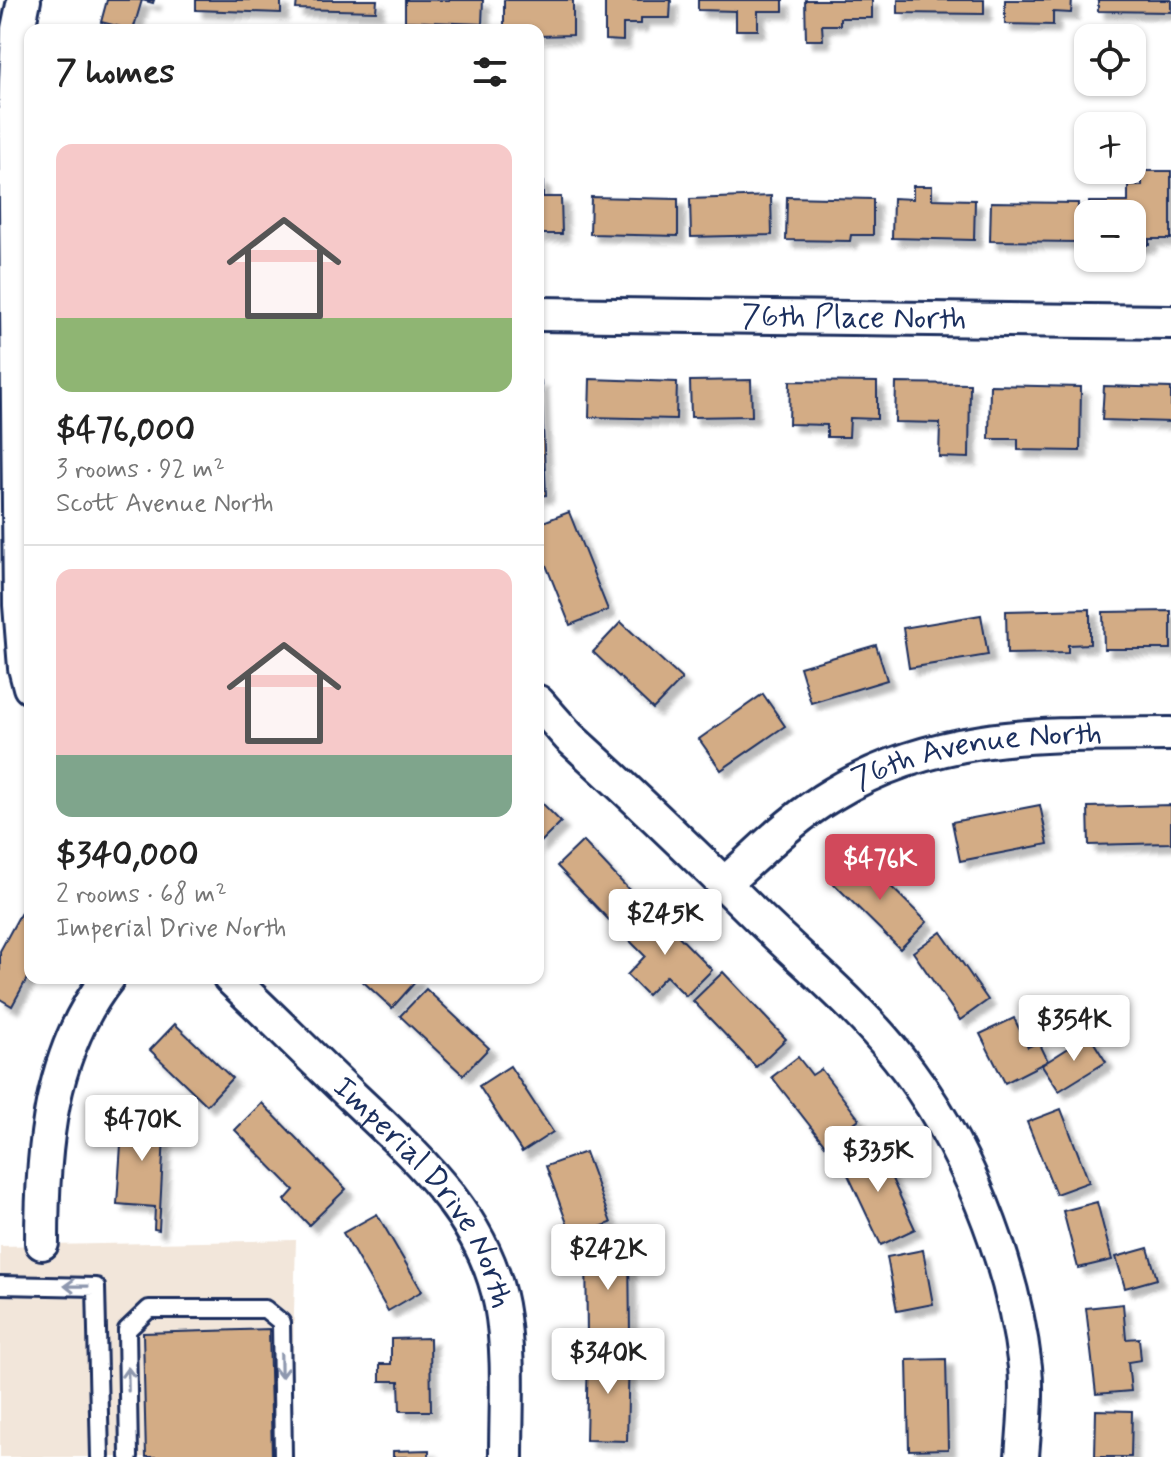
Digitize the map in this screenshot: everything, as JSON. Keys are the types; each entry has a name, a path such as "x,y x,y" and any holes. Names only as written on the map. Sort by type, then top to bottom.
{"street":[{"path":"24,0 18,29 15,86 24,307 20,605 24,655"},
{"name":"76th Place North","path":"544,314 1171,322"},
{"path":"544,709 569,737 841,996 898,1057 959,1155 996,1240 1017,1315 1025,1383 1022,1457"},
{"name":"76th Avenue North","path":"725,883 768,842 833,793 920,756 953,746 1017,736 1171,734"},
{"path":"42,1243 42,1175 50,1113 67,1050 104,984"},
{"name":"Imperial Drive North","path":"236,984 425,1165 459,1207 484,1252 501,1304 506,1356 506,1457"}],"lane":[{"path":"0,1285 96,1287 100,1457"},
{"path":"129,1457 127,1330 149,1309 265,1309 281,1322 283,1457"}],"shaded area":[{"path":"296,1240 290,1457 0,1457 0,1246"}],"building":[{"path":"107,0 142,0 135,24 101,22"},
{"path":"196,0 281,0 281,13 196,10"},
{"path":"297,0 377,0 376,11 296,9"},
{"path":"405,0 483,0 482,24 405,21"},
{"path":"504,0 573,0 573,35 544,36 544,24 504,24"},
{"path":"605,0 671,0 670,18 641,18 641,24 623,24 623,41 605,40"},
{"path":"698,0 783,0 783,11 758,11 758,30 736,30 736,11 698,10"},
{"path":"805,0 872,0 872,18 840,18 840,25 822,25 823,40 806,40"},
{"path":"898,0 984,0 984,14 898,13"},
{"path":"1005,0 1072,0 1071,13 1053,12 1053,25 1005,24"},
{"path":"1098,0 1171,0 1171,12 1098,11"},
{"path":"1146,171 1171,171 1171,239 1149,239 1149,245 1146,245 1146,200 1128,200 1128,186 1146,184"},
{"path":"913,186 932,186 932,199 975,200 974,240 892,238 893,198 913,199"},
{"path":"771,196 772,235 691,237 690,199"},
{"path":"544,197 561,197 562,234 544,234"},
{"path":"591,197 678,199 678,236 590,234"},
{"path":"787,197 873,199 873,235 851,235 850,241 786,240"},
{"path":"991,202 1074,203 1074,242 990,241"},
{"path":"590,379 677,382 676,419 589,417"},
{"path":"751,380 752,416 691,417 690,381"},
{"path":"790,381 877,382 877,419 850,418 849,437 827,437 827,425 789,424"},
{"path":"896,383 970,384 969,458 939,457 940,423 895,422"},
{"path":"990,385 1081,387 1080,451 1018,450 1018,439 989,439"},
{"path":"1104,386 1171,388 1171,422 1102,420"},
{"path":"544,449 546,495 544,495"},
{"path":"569,512 608,610 570,625 544,560 544,522"},
{"path":"1090,609 1090,644 1068,645 1068,653 1007,654 1006,611"},
{"path":"1171,611 1171,649 1104,649 1103,612"},
{"path":"981,615 988,655 909,668 903,628"},
{"path":"621,622 682,679 653,709 593,652"},
{"path":"876,645 887,680 811,703 800,667"},
{"path":"763,694 785,726 721,770 699,739"},
{"path":"544,805 561,822 544,839"},
{"path":"1040,805 1048,844 960,861 952,822"},
{"path":"1171,805 1171,843 1089,845 1088,807"},
{"path":"583,841 635,896 609,920 557,866"},
{"path":"859,855 927,922 900,949 832,882"},
{"path":"24,907 24,984 12,1006 0,999 0,951"},
{"path":"653,910 712,970 686,996 666,976 647,995 627,975 645,956 626,937"},
{"path":"941,932 988,1000 960,1020 913,952"},
{"path":"723,972 786,1039 756,1067 693,1001"},
{"path":"366,984 413,984 392,1008"},
{"path":"426,989 489,1048 463,1075 400,1016"},
{"path":"1014,1018 1028,1047 1039,1042 1048,1061 1005,1083 980,1034"},
{"path":"175,1024 232,1078 207,1105 150,1050"},
{"path":"1089,1035 1106,1062 1059,1091 1042,1065"},
{"path":"798,1057 812,1075 821,1069 859,1119 825,1145 772,1077"},
{"path":"510,1066 553,1132 522,1152 479,1086"},
{"path":"262,1103 346,1189 309,1225 285,1200 294,1190 235,1130"},
{"path":"1061,1109 1089,1182 1056,1194 1027,1122"},
{"path":"123,1115 165,1117 159,1230 154,1229 155,1207 117,1204"},
{"path":"876,1144 915,1229 881,1245 841,1160"},
{"path":"585,1152 611,1223 572,1237 546,1166"},
{"path":"1097,1202 1112,1260 1078,1268 1063,1211"},
{"path":"377,1214 422,1291 388,1311 343,1233"},
{"path":"1148,1248 1157,1279 1125,1288 1116,1257"},
{"path":"629,1249 630,1335 587,1336 586,1250"},
{"path":"923,1250 933,1304 897,1311 887,1257"},
{"path":"1123,1304 1126,1339 1139,1338 1141,1360 1128,1362 1131,1391 1096,1394 1086,1308"},
{"path":"269,1329 272,1457 146,1457 143,1333"},
{"path":"430,1338 431,1411 400,1411 399,1381 380,1381 380,1364 391,1364 391,1339"},
{"path":"588,1352 629,1353 627,1441 586,1440"},
{"path":"946,1359 948,1449 909,1450 907,1360"},
{"path":"1096,1410 1132,1411 1131,1457 1095,1457"},
{"path":"429,1450 429,1457 393,1457 393,1451"}]}
